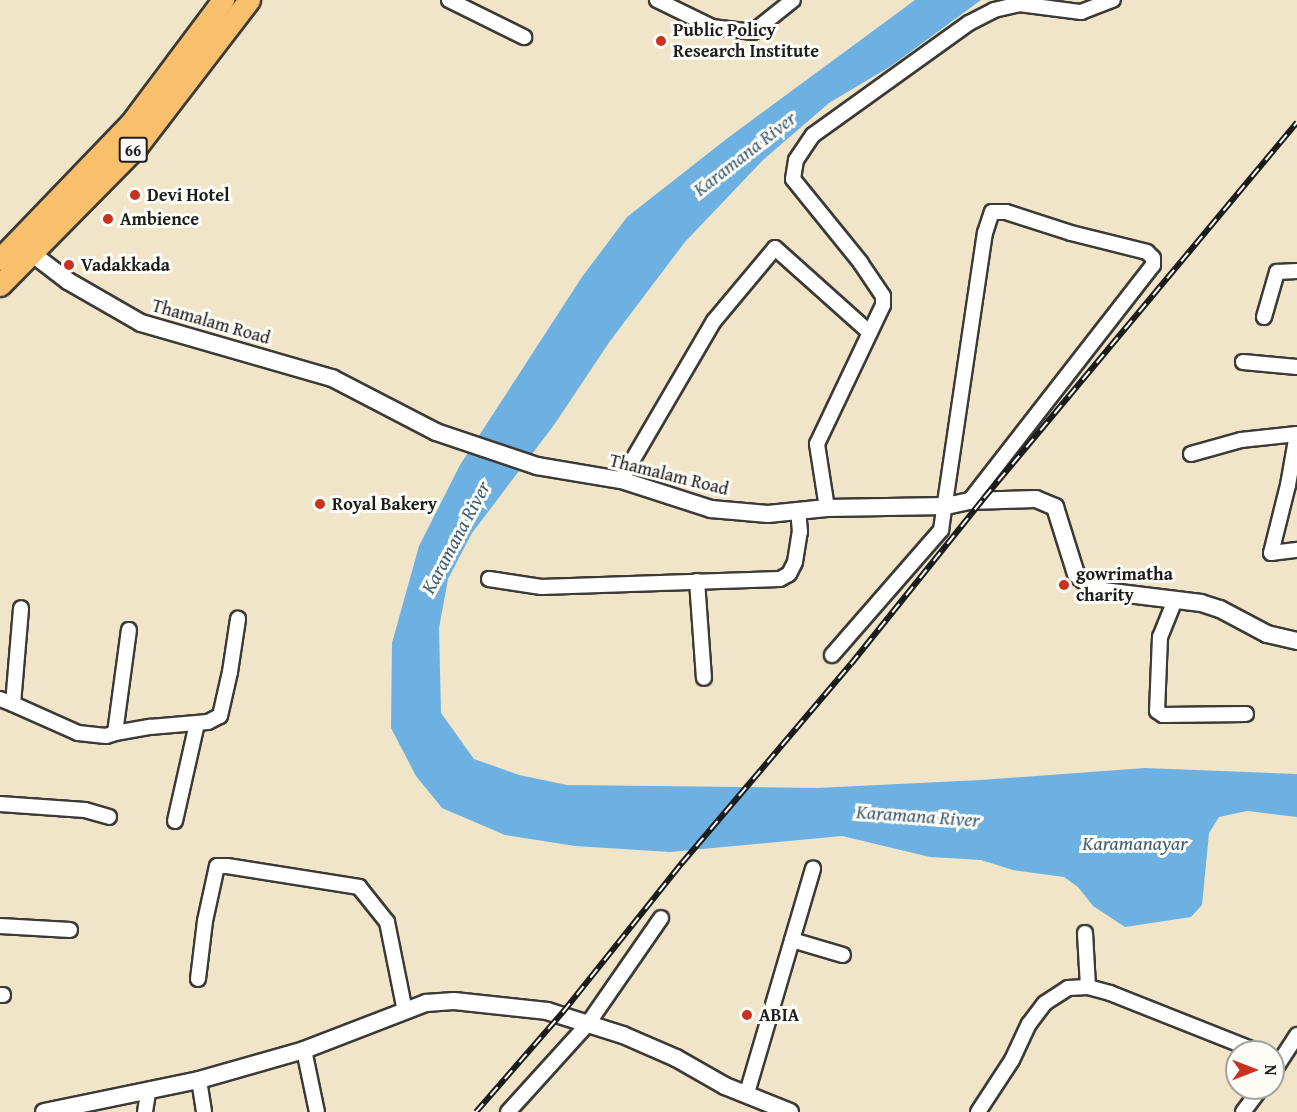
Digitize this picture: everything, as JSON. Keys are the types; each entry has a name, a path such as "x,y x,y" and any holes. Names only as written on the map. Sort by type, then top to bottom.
{"main road":[{"path":"0,259 25,248 131,123 223,0"},
{"name":"66","path":"0,285 25,248 137,146 249,0"}],"street":[{"path":"449,0 524,37"},
{"path":"657,0 704,24 737,32 753,32 794,0"},
{"path":"827,508 817,444 883,305 883,296 878,286 793,179 796,160 813,135 969,23 994,10 1019,4 1081,12 1113,0"},
{"path":"831,655 941,530 985,232 992,212 1006,212 1071,233 1147,252 1153,258 1153,266 969,501"},
{"name":"Thamalam Road","path":"25,248 68,281 141,323 332,378 436,432 537,466 621,480 711,509 768,514 827,508 946,506 969,501 1035,499 1055,507 1076,574 1089,585 1103,591 1176,600 1220,609 1267,634 1297,641"},
{"path":"621,480 714,321 775,248 870,333"},
{"path":"1264,317 1277,272 1297,271"},
{"path":"1243,362 1297,366"},
{"path":"1191,454 1241,440 1297,434 1288,485 1271,553 1297,550"},
{"path":"489,579 541,587 780,579 789,574 795,562 800,532 798,510"},
{"path":"697,581 704,678"},
{"path":"1176,600 1160,637 1156,711 1163,715 1246,714"},
{"path":"21,608 6,702 78,733 106,736 150,727 208,722 220,716 230,672 238,619"},
{"path":"115,734 129,630"},
{"path":"175,821 197,723"},
{"path":"3,804 85,810 109,818"},
{"path":"198,978 205,921 217,866 360,887 387,922 405,1011"},
{"path":"747,1093 813,869"},
{"path":"508,1112 587,1025 661,918"},
{"path":"0,926 70,930"},
{"path":"1085,933 1088,987"},
{"path":"792,940 843,955"},
{"path":"978,1112 1012,1060 1029,1024 1046,1003 1068,988 1088,987 1110,993 1229,1040"},
{"path":"44,1112 199,1080 304,1050 426,1003 454,1001 547,1011 623,1035 676,1058 725,1086 790,1112"},
{"path":"1285,1052 1297,1035"},
{"path":"304,1050 317,1112"},
{"path":"199,1080 204,1112"},
{"path":"145,1112 148,1092"}],"water":[{"name":"Karamanayar","path":"915,0 981,0 891,66 829,103 763,160 685,242 610,341 554,425 472,533 448,579 439,628 441,713 474,759 519,775 567,785 817,788 980,780 1145,768 1297,774 1297,817 1247,811 1219,817 1209,833 1202,905 1191,917 1125,927 1093,906 1078,887 1064,877 1013,870 981,860 930,857 842,836 670,852 575,846 505,835 442,808 416,776 391,728 392,643 419,546 460,465 582,277 627,217 729,137"}],"railway":[{"path":"476,1112 563,1012 682,863 851,664 984,498 1297,122"}],"place":[{"name":"Public Policy Research Institute","path":"661,41"},
{"name":"Devi Hotel","path":"135,195"},
{"name":"Ambience","path":"108,219"},
{"name":"Vadakkada","path":"69,265"},
{"name":"Royal Bakery","path":"320,504"},
{"name":"gowrimatha charity","path":"1064,585"},
{"name":"ABIA","path":"747,1015"}],"water label":[{"name":"Karamana River","path":"744,153"},
{"name":"Karamana River","path":"455,537"},
{"name":"Karamana River","path":"918,815"}]}
